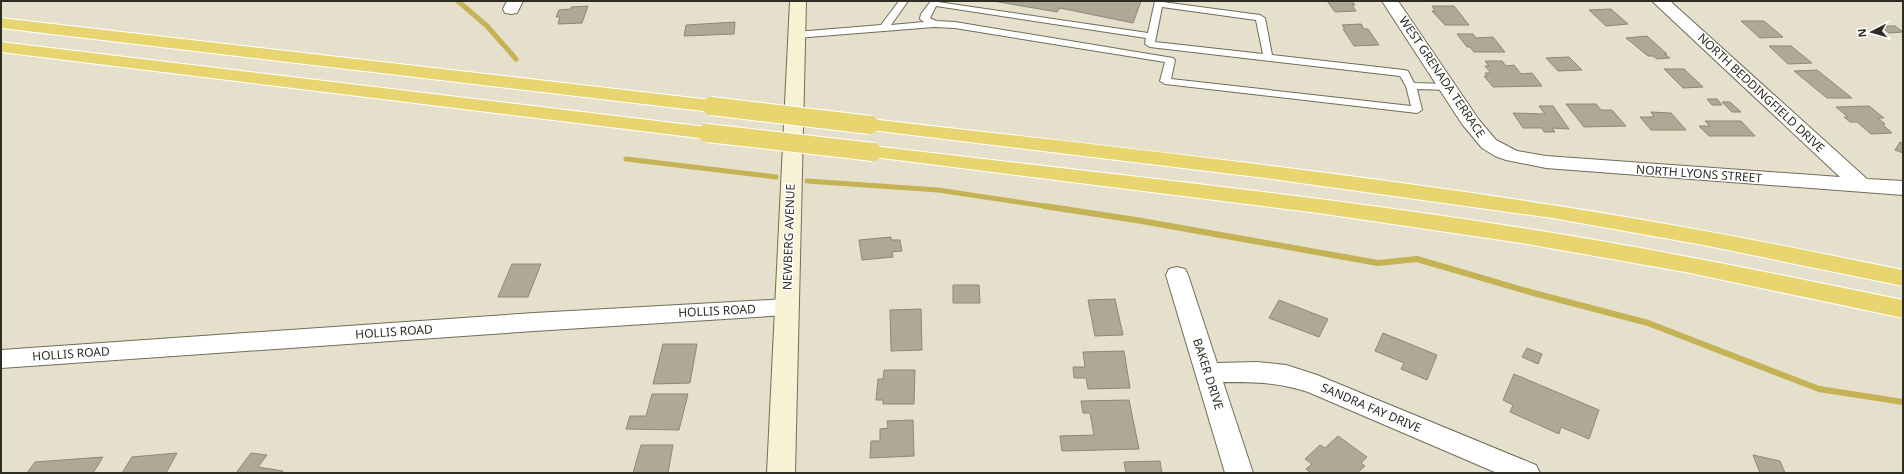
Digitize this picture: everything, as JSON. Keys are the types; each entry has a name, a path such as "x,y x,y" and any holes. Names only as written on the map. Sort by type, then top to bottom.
{"highway":[{"path":"1,23 1277,172 1503,204 1684,234 1903,278"},
{"path":"1,47 1235,196 1466,227 1597,249 1903,309"}],"street":[{"name":"NEWBERG AVENUE","path":"781,473 798,1"},
{"name":"WEST GRENADA TERRACE","path":"1390,1 1472,124 1488,144 1497,150"},
{"name":"NORTH BEDDINGFIELD DRIVE","path":"1660,1 1860,185"},
{"name":"NORTH LYONS STREET","path":"1497,150 1513,156 1546,162 1903,188"},
{"name":"BAKER DRIVE","path":"1177,275 1209,373 1239,473"},
{"name":"HOLLIS ROAD","path":"1,359 526,323 787,307"},
{"name":"SANDRA FAY DRIVE","path":"1209,373 1257,372 1286,375 1317,385 1526,473"}],"lane":[{"path":"885,27 904,1"},
{"path":"1147,55 1159,2 1260,18 1268,57"},
{"path":"796,35 885,27 934,24 955,25 1147,55 1170,60 1165,81 1417,110 1411,86 1404,73 1268,57 1151,40 934,3 926,14 925,19 934,24"},
{"path":"1411,86 1448,87"}],"building":[{"path":"993,1 1141,1 1133,23 1060,8 1057,12"},
{"path":"1327,1 1352,1 1355,5 1352,5 1356,11 1335,12"},
{"path":"588,6 582,23 558,24 560,17 556,17 559,10 571,9 571,7"},
{"path":"1432,6 1454,6 1469,25 1445,25 1432,11 1435,11"},
{"path":"1611,9 1628,24 1606,26 1589,10"},
{"path":"1741,21 1764,21 1783,37 1760,38"},
{"path":"735,22 734,34 684,36 686,25"},
{"path":"1361,24 1364,29 1368,29 1379,45 1354,46 1342,25"},
{"path":"1880,26 1895,26 1903,32 1889,33"},
{"path":"1457,34 1473,34 1476,38 1493,37 1505,52 1474,52 1470,47 1467,47"},
{"path":"1647,36 1667,54 1664,54 1670,58 1657,59 1653,56 1648,56 1626,38"},
{"path":"1769,46 1791,46 1812,63 1788,64"},
{"path":"1569,57 1582,70 1558,71 1546,58"},
{"path":"1485,61 1502,61 1506,66 1514,65 1521,74 1532,73 1542,86 1493,87 1484,76 1487,76 1485,73 1491,73 1485,66 1489,66"},
{"path":"1664,69 1684,69 1703,87 1683,88"},
{"path":"1817,70 1852,98 1827,98 1794,71"},
{"path":"1707,99 1717,99 1722,105 1712,105"},
{"path":"1722,102 1730,102 1741,112 1732,112"},
{"path":"1566,104 1596,104 1601,110 1612,110 1626,126 1584,127"},
{"path":"1539,106 1553,106 1569,129 1552,128 1555,132 1544,132 1542,128 1523,128 1513,113 1545,114"},
{"path":"1869,106 1884,118 1878,118 1892,133 1871,134 1857,122 1850,122 1844,117 1848,117 1836,107"},
{"path":"1651,112 1671,113 1686,130 1651,130 1640,117 1654,117"},
{"path":"1705,121 1741,121 1755,136 1709,136 1699,126 1710,126"},
{"path":"1900,142 1903,143 1903,153 1895,150"},
{"path":"891,237 891,240 900,240 902,251 892,252 893,257 862,260 859,240"},
{"path":"512,264 541,264 528,297 498,297"},
{"path":"953,285 979,285 980,303 953,303"},
{"path":"1115,299 1123,335 1095,336 1088,300"},
{"path":"1279,300 1328,319 1319,337 1269,318"},
{"path":"921,309 922,350 891,351 890,310"},
{"path":"1383,333 1437,355 1427,380 1401,369 1404,363 1375,351"},
{"path":"663,344 697,344 690,383 653,384"},
{"path":"1527,348 1542,354 1538,364 1522,357"},
{"path":"1124,351 1130,388 1088,389 1086,378 1074,378 1073,367 1085,367 1083,352"},
{"path":"884,370 915,370 914,404 883,404 883,400 876,400 878,379 883,379"},
{"path":"1514,374 1599,410 1589,439 1561,427 1559,434 1510,412 1513,405 1503,400"},
{"path":"652,394 688,394 679,430 626,429 630,416 646,416"},
{"path":"1129,400 1139,449 1062,451 1060,436 1094,435 1090,413 1083,413 1081,401"},
{"path":"913,420 914,456 870,458 871,441 880,441 880,429 888,428 887,421"},
{"path":"1338,436 1367,457 1361,463 1365,466 1357,473 1311,473 1306,469 1312,464 1305,459 1320,445 1325,448"},
{"path":"641,445 673,445 668,473 633,473"},
{"path":"177,453 166,473 122,473 132,457"},
{"path":"251,453 267,455 258,467 283,471 282,473 236,473"},
{"path":"1753,455 1780,461 1785,473 1760,473"},
{"path":"103,457 93,473 27,473 35,462"},
{"path":"1160,461 1162,473 1126,473 1124,462"}],"waterway":[{"path":"458,1 487,26 516,59"},
{"path":"626,159 776,177"},
{"path":"807,181 938,190 1051,207"},
{"path":"1044,206 1136,220 1378,263 1417,259 1530,292 1648,323 1819,389 1903,402"}]}
